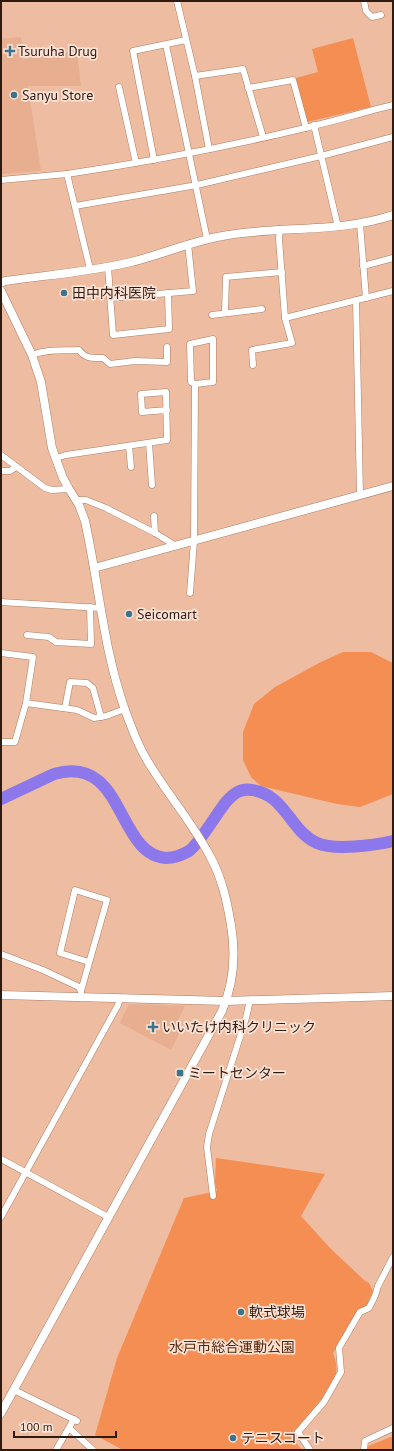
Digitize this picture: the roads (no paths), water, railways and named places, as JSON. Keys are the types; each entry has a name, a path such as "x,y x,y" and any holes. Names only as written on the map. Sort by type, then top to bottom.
{"street":[{"path":"177,1 209,149"},
{"path":"364,1 366,11 372,17 381,16"},
{"path":"154,160 133,51 186,40"},
{"path":"166,44 207,239"},
{"path":"194,76 243,69 263,137"},
{"path":"248,88 293,80 306,128"},
{"path":"119,87 136,163"},
{"path":"1,180 67,174 154,160 306,128 393,104"},
{"path":"314,126 338,227"},
{"path":"75,206 196,185 321,156 393,137"},
{"path":"67,174 90,269"},
{"path":"1,283 5,281 108,267 132,262 188,244 228,235 280,229 338,227 360,224 393,215"},
{"path":"360,224 366,298"},
{"path":"253,365 252,350 292,343 285,318 279,239 280,229"},
{"path":"110,298 193,291 188,244"},
{"path":"363,266 393,258"},
{"path":"108,267 113,335 169,329 168,293"},
{"path":"225,313 226,277 282,272"},
{"path":"1,291 32,355 41,382 49,434 56,458 69,490 79,505 85,520 109,652 125,709 135,736 149,764 210,855 223,888 233,936 234,955 234,969 226,1001 2,1410"},
{"path":"285,318 393,291"},
{"path":"356,300 360,495"},
{"path":"212,315 262,308"},
{"path":"190,593 194,541 195,384 191,382 190,344 212,339 213,382 195,384"},
{"path":"32,355 39,352 53,350 79,350 84,356 103,358 110,364 135,361 167,362 167,347"},
{"path":"56,458 66,455 167,440 167,410 166,392 141,394 142,412 167,410"},
{"path":"149,443 152,485"},
{"path":"129,446 131,467"},
{"path":"1,455 45,488 52,490 69,490"},
{"path":"1,471 10,471 16,467"},
{"path":"94,568 393,486"},
{"path":"76,500 86,500 106,508 176,546"},
{"path":"154,516 155,534"},
{"path":"1,602 100,608"},
{"path":"27,635 48,637 56,642 91,644 90,607"},
{"path":"1,653 33,657 26,703 15,742 1,742"},
{"path":"65,708 70,682 88,683 93,688 101,717"},
{"path":"26,703 76,710 94,718 125,709"},
{"path":"82,994 89,962 107,900 75,890 60,953 89,962"},
{"path":"1,954 43,970 79,988 82,994"},
{"path":"1,995 82,994 120,998 226,1001 393,996"},
{"path":"1,1217 120,998"},
{"path":"213,1196 208,1147 209,1134 246,1018 250,1000"},
{"path":"1,1159 108,1217"},
{"path":"310,1450 298,1432 324,1402 340,1372 339,1348 360,1312 369,1308 378,1286 393,1257"},
{"path":"14,1390 76,1420 69,1428 56,1450"},
{"path":"69,1428 93,1450"},
{"path":"364,1450 365,1440 393,1428"}],"waterway":[{"path":"1,799 54,774 77,771 94,778 107,791 118,807 137,841 150,853 166,858 178,856 189,851 198,842 229,799 237,792 244,790 252,790 263,793 272,798 280,805 300,830 317,843 334,847 344,847 365,846 393,841"}],"place":[{"name":"Tsuruha Drug","path":"10,51"},
{"name":"Sanyu Store","path":"14,95"},
{"name":"田中内科医院","path":"64,293"},
{"name":"Seicomart","path":"129,614"},
{"name":"いいたけ内科クリニック","path":"153,1027"},
{"name":"ミートセンター","path":"180,1073"},
{"name":"軟式球場","path":"241,1312"},
{"name":"テニスコート","path":"233,1438"}],"park label":[{"name":"水戸市総合運動公園","path":"232,1347"}]}
